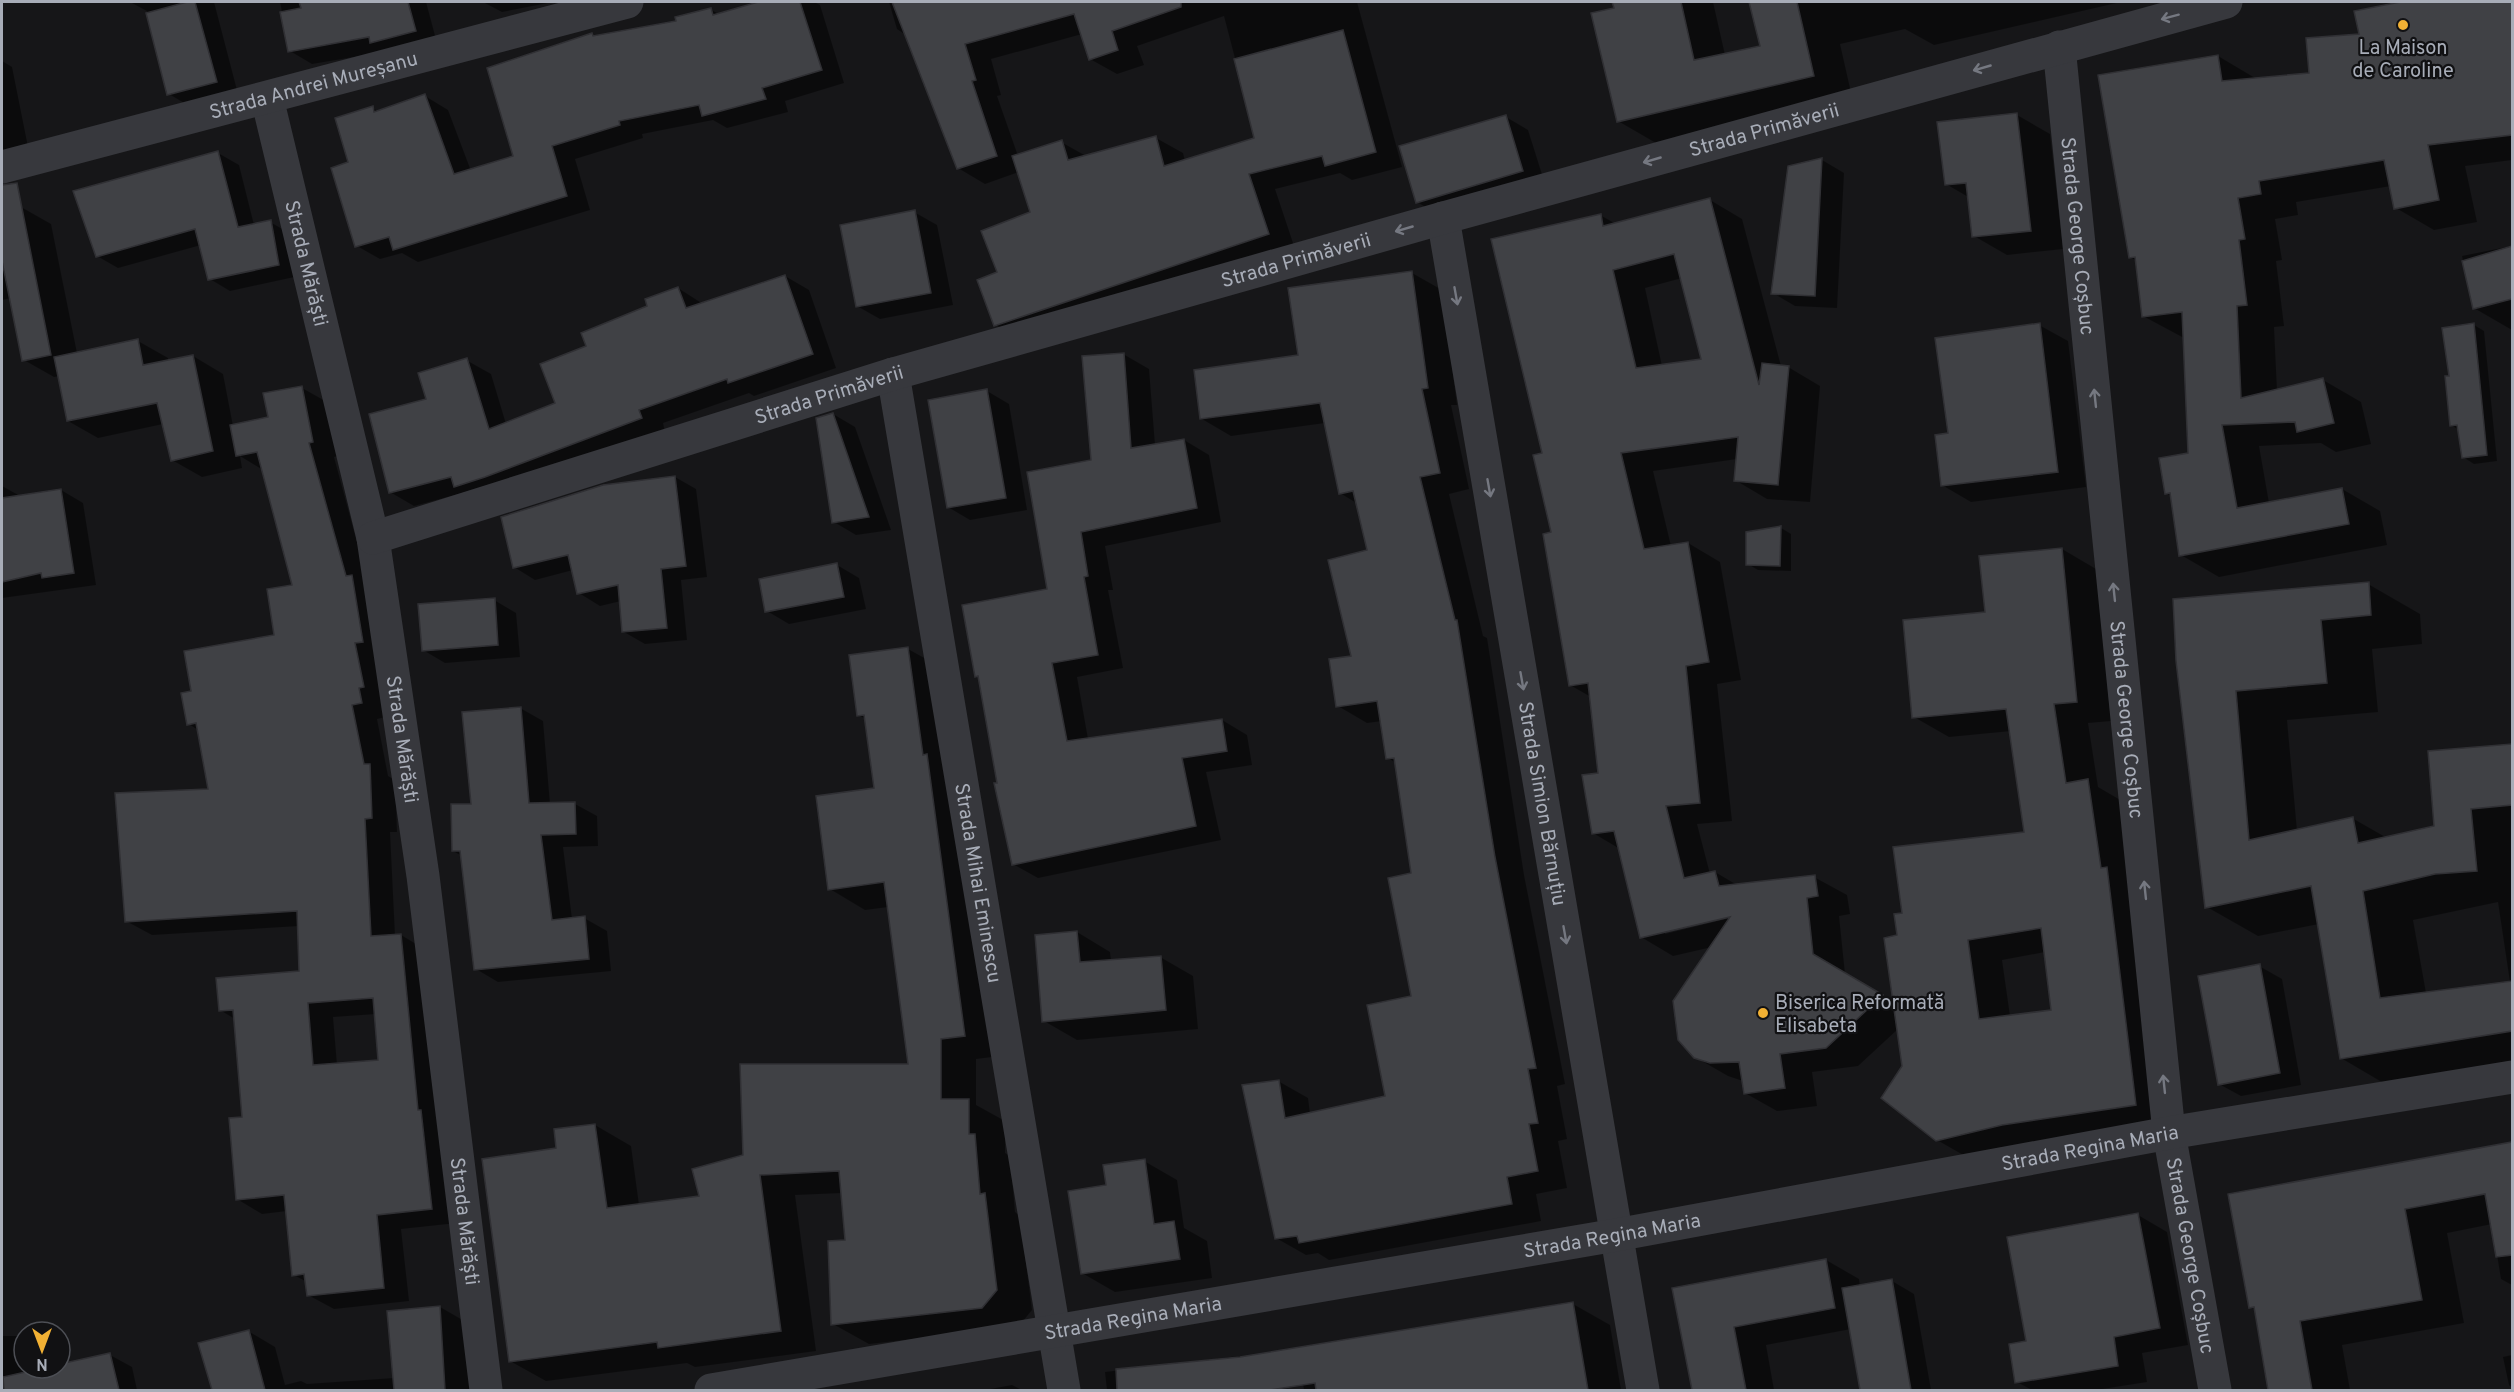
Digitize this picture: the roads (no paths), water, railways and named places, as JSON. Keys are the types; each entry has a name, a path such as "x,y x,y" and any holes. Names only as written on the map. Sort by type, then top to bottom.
{"street":[{"name":"Strada Andrei Mureșanu","path":"2,167 627,2"},
{"name":"Strada Primăverii","path":"373,538 893,374 1443,218 2226,2"},
{"name":"Strada George Coșbuc","path":"2059,47 2169,1133 2216,1390"},
{"name":"Strada Mărăști","path":"267,98 373,538 423,876 486,1390"},
{"name":"Strada Simion Bărnuțiu","path":"1443,218 1643,1390"},
{"name":"Strada Mihai Eminescu","path":"893,374 1064,1390"},
{"name":"Strada Regina Maria","path":"711,1390 1616,1235 2169,1133 2512,1077"}],"place":[{"name":"La Maison de Caroline","path":"2403,25"},
{"name":"Biserica Reformată Elisabeta","path":"1763,1013"}]}
